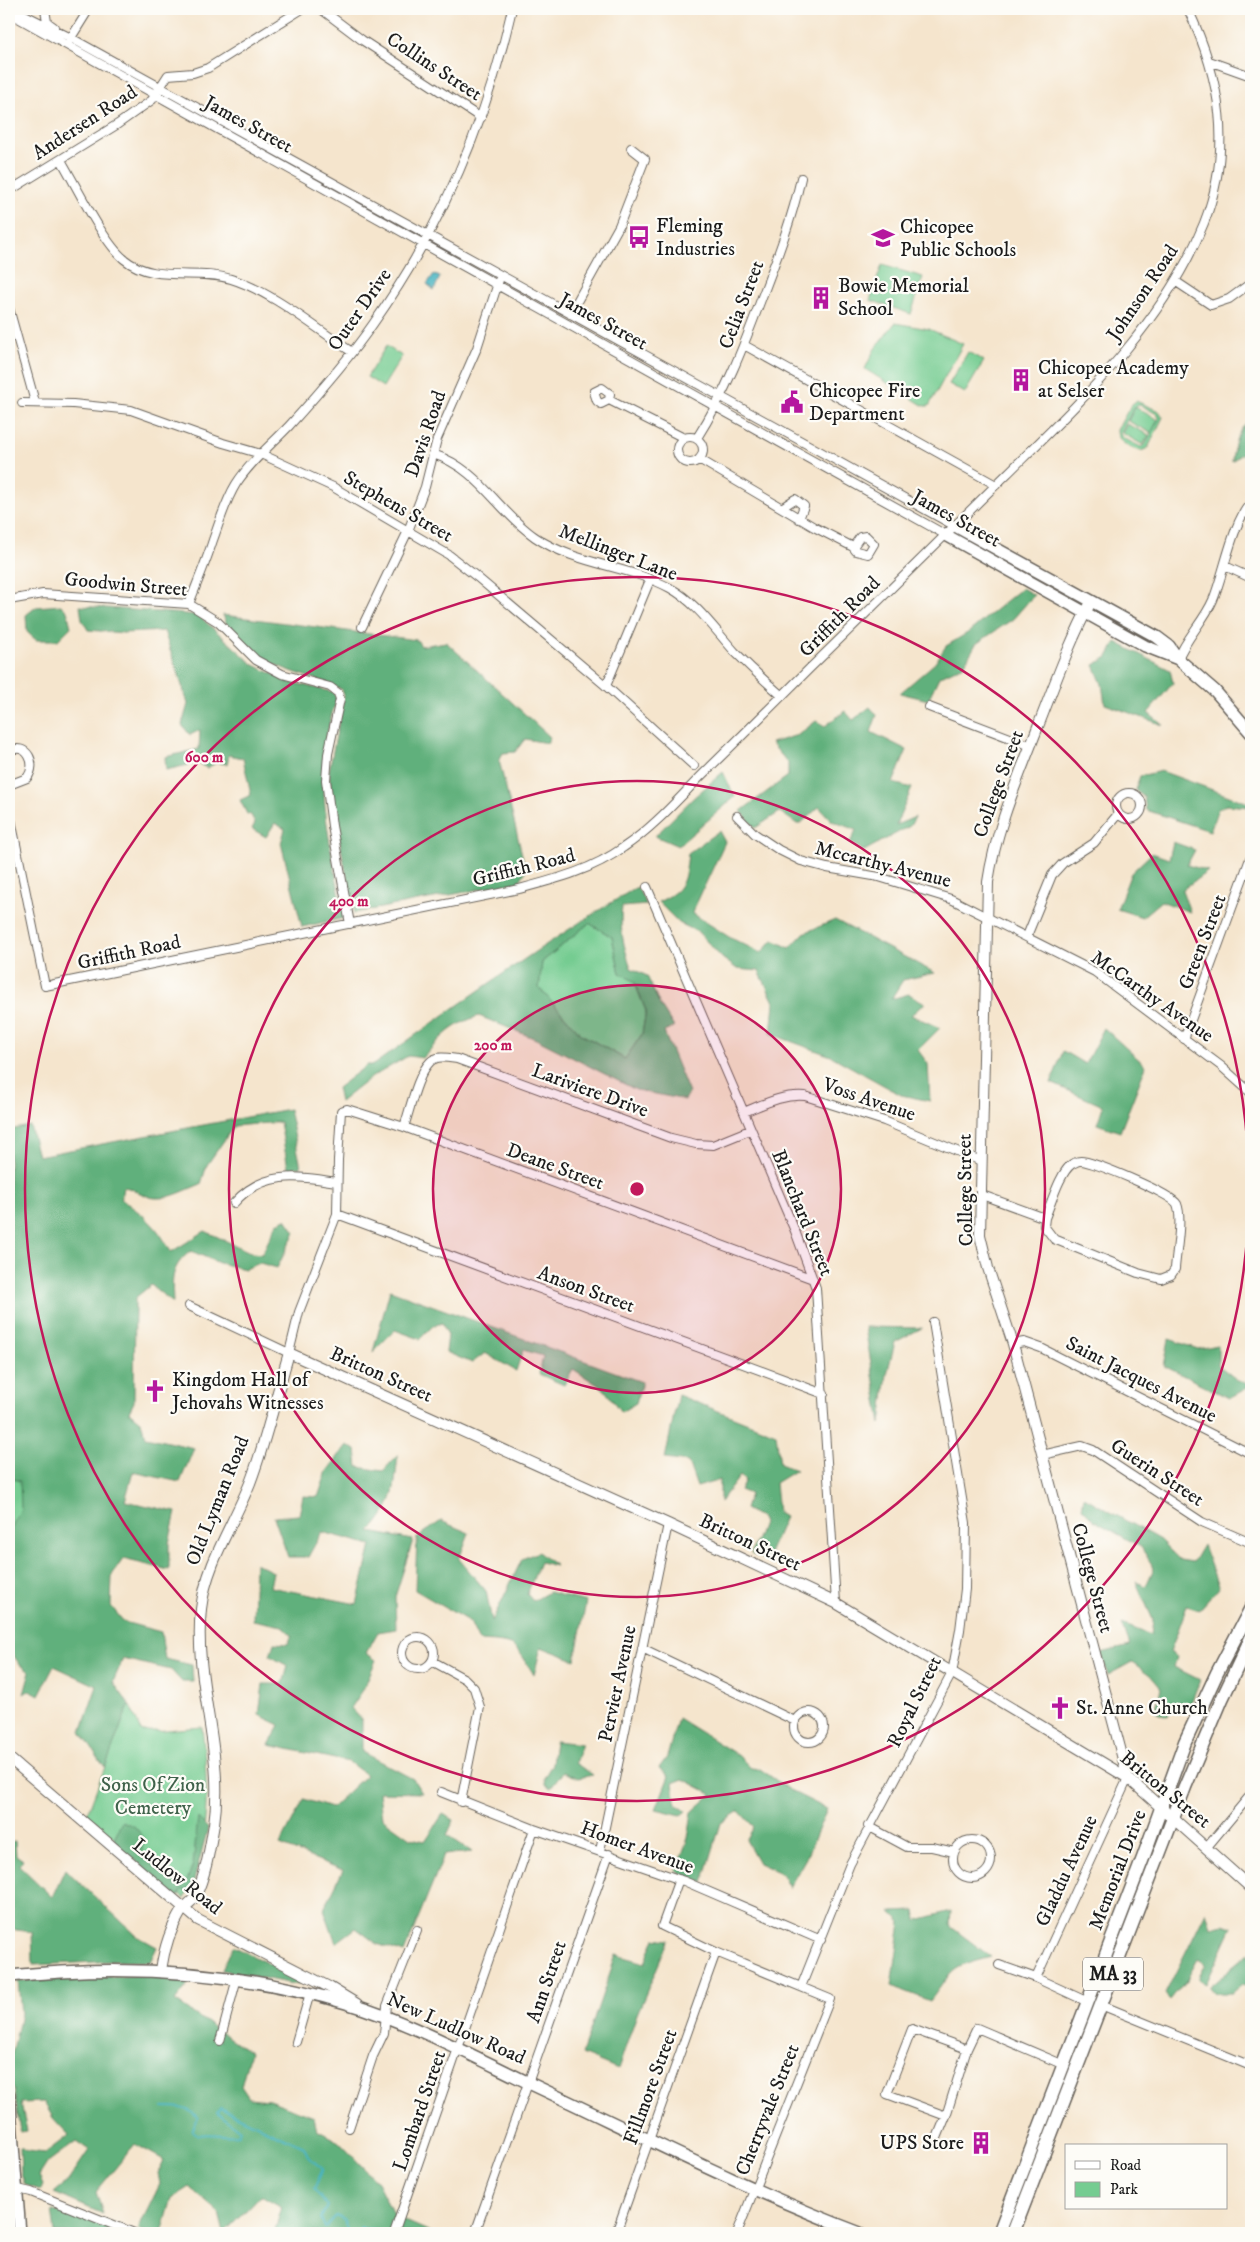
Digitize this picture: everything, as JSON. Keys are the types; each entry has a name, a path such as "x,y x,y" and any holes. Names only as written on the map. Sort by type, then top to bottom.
{"main road":[{"name":"James Street","path":"950,531 1157,637 1169,646 1178,659 1215,691 1251,733"},
{"name":"James Street","path":"950,531 1085,613 1162,654 1178,659"},
{"name":"Memorial Drive","path":"999,2233 1195,1719 1251,1608"},
{"name":"Memorial Drive","path":"1013,2233 1173,1816 1212,1722 1250,1645"},
{"name":"New Ludlow Road","path":"9,1976 101,1969 160,1970 237,1978 310,1994 368,2010 459,2048 799,2210 860,2233"},
{"path":"9,2095 20,2233"}],"street":[{"name":"James Street","path":"45,9 47,22 68,40 155,95 717,406 950,531"},
{"path":"68,40 89,9"},
{"name":"Andersen Road","path":"9,191 118,124 152,100 169,74 193,73 208,68 302,9"},
{"name":"Collins Street","path":"321,9 362,40 481,118"},
{"name":"Outer Drive","path":"189,604 230,496 244,472 311,402 352,352 385,307 429,236 466,160 481,118 512,9"},
{"name":"Johnson Road","path":"950,531 1073,408 1110,368 1147,322 1175,281 1204,222 1218,167 1220,112 1216,83 1188,9"},
{"name":"James Street","path":"10,14 68,40 160,86 721,398 950,531"},
{"path":"1208,61 1251,76"},
{"path":"570,314 624,216 645,159 631,148"},
{"path":"61,160 111,244 129,263 155,273 210,275 236,281 271,299 352,352"},
{"name":"Celia Street","path":"697,438 717,406 744,345 781,249 801,178"},
{"name":"Davis Road","path":"362,627 408,530 425,487 437,439 477,348 496,284 501,276"},
{"path":"1175,281 1211,305 1229,299 1251,283"},
{"path":"9,308 35,402"},
{"path":"744,345 996,485"},
{"path":"609,400 684,438 697,438 702,444 703,452 699,459 690,463 685,462 678,455 677,445 684,438"},
{"name":"Stephens Street","path":"22,402 131,410 223,443 261,454 333,487 449,555 606,686 694,766"},
{"name":"Mellinger Lane","path":"434,454 454,462 471,474 510,517 544,543 575,557 650,580 672,589 686,599 737,654 782,696"},
{"path":"699,459 783,507 799,519 853,547"},
{"path":"783,507 795,498 800,500 804,506 799,519"},
{"path":"1178,659 1182,649 1213,601 1239,522 1251,503"},
{"name":"Griffith Road","path":"9,810 45,986 540,884 579,872 600,862 632,842 654,823 950,531"},
{"path":"1225,566 1251,578"},
{"path":"606,686 650,580"},
{"name":"Goodwin Street","path":"9,600 43,594 189,604 218,622 249,655 262,665 292,677 330,687 339,695 339,704 328,760 327,786 350,924"},
{"name":"College Street","path":"1091,602 1068,650 997,837 988,882 980,1235 984,1254 1013,1344 1128,1778"},
{"path":"929,707 1031,746"},
{"path":"9,751 16,749 25,751 30,756 32,765 27,778 9,785"},
{"path":"1027,936 1052,875 1063,863 1094,843 1118,814"},
{"name":"Mccarthy Avenue","path":"737,816 755,834 801,861 908,884 951,899 1027,936"},
{"name":"Green Street","path":"1184,1039 1251,856"},
{"name":"Blanchard Street","path":"647,887 744,1112 813,1279 818,1303 836,1603"},
{"name":"McCarthy Avenue","path":"1027,936 1110,982 1221,1066 1251,1093"},
{"name":"Lariviere Drive","path":"404,1128 421,1078 431,1061 440,1058 457,1059 671,1138 696,1144 713,1145 750,1130"},
{"name":"Voss Avenue","path":"744,1112 794,1095 805,1096 884,1121 981,1161"},
{"name":"Deane Street","path":"341,1111 347,1109 360,1112 813,1279"},
{"name":"Old Lyman Road","path":"160,1970 164,1950 172,1928 184,1908 192,1901 199,1887 211,1837 216,1802 216,1774 198,1640 204,1590 220,1545 252,1477 289,1353 299,1312 337,1214 341,1111"},
{"path":"1080,1161 1097,1166 1163,1192 1176,1202 1179,1213 1175,1269 1171,1275 1161,1279 1138,1273 1054,1239 1044,1226 1045,1218 1064,1174 1071,1165 1080,1161"},
{"path":"234,1203 254,1185 269,1180 286,1177 337,1182"},
{"path":"982,1195 1045,1218"},
{"name":"Anson Street","path":"337,1214 824,1394"},
{"name":"Britton Street","path":"189,1306 668,1524 836,1603 1128,1778 1173,1816 1251,1888"},
{"name":"Royal Street","path":"800,1987 821,1940 850,1864 868,1826 952,1673 963,1609 966,1523 933,1322"},
{"name":"Saint Jacques Avenue","path":"1013,1344 1024,1342 1041,1348 1251,1454"},
{"name":"Guerin Street","path":"1042,1455 1082,1446 1093,1450 1202,1522 1251,1543"},
{"name":"Pervier Avenue","path":"600,1851 668,1524"},
{"path":"418,1637 428,1641 434,1650 432,1661 420,1669 411,1667 402,1656 404,1645 413,1638 418,1637"},
{"path":"642,1648 795,1721"},
{"path":"432,1661 465,1679 474,1688 478,1698 480,1708 461,1802"},
{"name":"Ludlow Road","path":"9,1758 184,1908 210,1927 329,1987 368,2010"},
{"name":"Gladdu Avenue","path":"1036,1978 1128,1778"},
{"name":"Homer Avenue","path":"441,1792 461,1802 534,1829 679,1879 821,1940"},
{"path":"1207,1847 1248,1798"},
{"path":"868,1826 907,1847 932,1847 954,1852"},
{"name":"Lombard Street","path":"394,2233 534,1829"},
{"path":"965,1842 980,1842 990,1852 990,1867 980,1877 965,1877 955,1867 954,1852 965,1842"},
{"name":"Ann Street","path":"475,2233 609,1854"},
{"path":"679,1879 662,1926 716,1952 800,1987"},
{"path":"349,2128 384,2033 386,2006 417,1930"},
{"name":"Fillmore Street","path":"616,2233 716,1952"},
{"path":"999,1965 1036,1978 1088,2002"},
{"path":"220,2042 237,1978"},
{"name":"Cherryvale Street","path":"737,2233 830,1999 800,1987"},
{"path":"296,2042 310,1994"},
{"path":"1101,2005 1251,2066"},
{"path":"937,2138 946,2116 967,2049 977,2028 1064,2065"},
{"path":"946,2116 887,2094 912,2029 967,2049"},
{"path":"18,2190 31,2192 134,2233"}],"green space":[{"path":"882,265 923,277 911,314 870,300"},
{"path":"895,323 929,329 963,344 929,406 924,406 865,369 874,350"},
{"path":"386,346 402,356 383,387 367,377"},
{"path":"968,352 984,361 965,393 949,384"},
{"path":"1136,401 1159,411 1163,417 1148,448 1141,451 1125,444 1119,438 1117,430 1131,405","holes":["1140,405 1157,414 1159,418 1145,445 1141,447 1123,438 1120,434 1134,407"]},
{"path":"1135,407 1158,420 1151,433 1128,421"},
{"path":"1251,419 1251,447 1232,461 1237,438 1243,427"},
{"path":"1127,424 1149,435 1143,445 1122,433"},
{"path":"1022,588 1034,595 1013,619 976,644 964,665 939,677 928,700 900,693 935,663 946,646 969,632"},
{"path":"61,605 67,611 71,627 58,640 36,640 27,632 26,615 36,607"},
{"path":"80,606 198,615 254,665 290,682 333,692 337,699 329,726 324,754 323,781 329,835 344,918 302,927 281,843 285,829 275,823 266,837 252,829 255,823 251,815 247,814 240,800 251,795 243,758 229,755 227,764 216,763 207,768 197,763 166,770 165,757 199,749 200,730 190,735 182,725 188,704 164,631 123,633 88,630 82,620"},
{"path":"223,615 417,640 421,646 446,642 550,737 547,743 525,739 515,752 503,753 499,760 526,871 519,882 354,913 332,802 329,771 344,696 341,689 290,671 257,655 242,645 231,632"},
{"path":"1116,642 1170,670 1173,683 1148,713 1163,725 1105,704 1102,684 1094,665 1108,657"},
{"path":"870,707 877,715 871,732 907,750 893,783 912,788 896,825 915,817 910,826 864,851 850,843 856,830 832,821 819,807 800,824 797,824 780,812 755,828 741,811 788,776 788,763 771,743 798,735 816,721 825,726 845,711 853,720"},
{"path":"1161,771 1251,804 1251,807 1226,805 1218,809 1210,831 1146,810 1144,797 1135,790 1140,776"},
{"path":"723,772 735,797 678,846 655,836 692,799"},
{"path":"719,831 725,842 692,913 729,937 761,953 773,940 790,948 804,933 835,920 935,973 903,980 891,999 909,994 925,1003 911,1015 940,1028 918,1050 928,1064 930,1101 901,1095 831,1056 771,1034 774,1002 759,971 737,969 722,958 698,932 679,923 658,902 667,898 679,888 686,870 688,853"},
{"path":"1173,842 1195,850 1187,865 1208,871 1182,890 1190,912 1161,901 1142,917 1117,909 1131,873 1152,853 1169,859"},
{"path":"637,887 647,905 622,907 621,923 623,938 631,968 647,976 660,1005 674,1027 664,1032 689,1093 685,1100 636,1090 536,1039 479,1016 454,1027 423,1058 408,1056 369,1079 340,1102 337,1088 367,1065 373,1065 504,973","holes":["589,923 612,937 620,973 634,981 646,1011 642,1034 625,1059 581,1034 539,988 542,962"]},
{"path":"589,923 612,937 620,973 634,981 646,1011 642,1034 625,1059 581,1034 539,988 542,962"},
{"path":"1104,1028 1146,1066 1120,1132 1097,1124 1103,1106 1051,1083 1063,1051 1085,1064"},
{"path":"289,1109 301,1167 288,1168 280,1122 234,1126 207,1165 201,1184 161,1198 152,1198 123,1187 121,1199 150,1222 171,1252 205,1231 252,1253 262,1254 277,1223 286,1219 295,1232 277,1268 260,1263 245,1269 219,1263 191,1251 176,1268 172,1287 173,1303 151,1285 135,1298 134,1402 129,1412 141,1422 146,1437 194,1448 180,1482 133,1472 125,1501 176,1512 169,1543 169,1570 123,1559 112,1575 111,1606 124,1622 161,1632 165,1659 192,1665 193,1682 182,1682 171,1670 123,1659 113,1682 129,1704 105,1768 81,1732 97,1686 54,1666 39,1695 30,1690 24,1694 30,1672 20,1665 9,1649 9,1532 21,1509 20,1481 9,1478 9,1130 30,1126 38,1156"},
{"path":"390,1290 642,1382 636,1403 621,1412 604,1389 573,1369 564,1385 539,1374 543,1356 523,1350 516,1371 485,1353 472,1363 446,1352 448,1335 442,1323 433,1326 420,1339 395,1330 373,1352"},
{"path":"865,1327 922,1328 895,1342 887,1374 881,1424"},
{"path":"1169,1339 1198,1349 1218,1345 1218,1365 1236,1379 1251,1386 1229,1398 1164,1366"},
{"path":"678,1395 776,1434 780,1464 796,1470 775,1483 778,1513 785,1517 766,1560 751,1554 763,1523 760,1517 745,1509 750,1494 740,1490 745,1480 740,1476 720,1502 720,1480 697,1487 688,1462 665,1459"},
{"path":"347,1445 356,1450 358,1467 383,1471 398,1455 394,1488 389,1505 370,1532 413,1540 395,1597 396,1629 378,1632 366,1653 376,1660 363,1690 351,1708 362,1720 362,1752 413,1779 422,1793 379,1792 382,1818 410,1838 425,1841 443,1814 454,1820 447,1835 472,1852 444,1855 404,1953 377,1944 356,1928 336,1943 324,1909 343,1870 280,1845 304,1799 331,1808 366,1775 349,1762 269,1745 280,1725 259,1715 263,1684 283,1684 288,1666 270,1656 274,1643 288,1644 292,1635 282,1626 253,1620 255,1563 273,1572 270,1587 357,1604 371,1545 322,1532 308,1557 288,1557 274,1517 299,1515 303,1496 318,1497 327,1471"},
{"path":"9,1467 38,1473 9,1560"},
{"path":"1084,1497 1160,1540 1180,1560 1193,1562 1203,1545 1219,1588 1199,1610 1187,1606 1170,1652 1177,1657 1174,1667 1200,1680 1191,1703 1172,1702 1168,1717 1155,1712 1161,1688 1150,1675 1132,1662 1108,1675 1101,1653 1130,1646 1122,1624 1151,1635 1153,1620 1136,1582 1146,1586 1154,1568 1141,1547 1095,1521 1082,1508"},
{"path":"441,1521 469,1533 459,1559 486,1591 492,1621 522,1559 538,1552 556,1566 540,1562 527,1594 533,1601 549,1592 586,1602 575,1660 541,1647 534,1675 523,1656 513,1647 508,1644 479,1641 470,1622 415,1590 417,1538"},
{"name":"Sons Of Zion Cemetery","path":"129,1704 142,1732 202,1727 206,1773 205,1814 199,1855 185,1899 87,1814"},
{"path":"678,1718 739,1756 751,1768 760,1769 793,1792 827,1809 806,1858 789,1888 781,1873 759,1863 746,1840 754,1827 739,1811 721,1823 703,1883 676,1871 688,1838 692,1812 712,1794 683,1779 673,1783 676,1804 686,1811 681,1815 656,1809 669,1776 659,1768 667,1757"},
{"path":"555,1741 582,1744 575,1763 593,1775 578,1778 563,1772 551,1788 545,1784 544,1778 552,1764"},
{"path":"198,1818 208,1828 191,1892 182,1890 177,1898 113,1841 122,1821 135,1827 144,1838 141,1855 176,1885 186,1883 193,1865"},
{"path":"15,1841 16,1855 23,1860 19,1865 52,1897 65,1869 137,1936 157,1947 150,1962 116,1961 33,1965 32,1932 9,1929 9,1842"},
{"path":"915,1911 917,1920 951,1911 950,1926 991,1957 967,1964 954,1971 930,2001 892,1986 901,1922 891,1912"},
{"path":"1206,1911 1211,1927 1223,1924 1232,1927 1206,1984 1198,1979 1206,1964 1198,1959 1187,1979 1170,2000 1165,1994"},
{"path":"655,1938 669,1940 637,2014 618,2069 582,2054 616,1955 645,1963"},
{"path":"233,1946 301,1980 298,1985 222,1970"},
{"path":"1249,1953 1251,1959 1251,1987 1242,1985 1232,1993 1214,1993 1209,1987"},
{"path":"150,1975 191,1981 175,2001 250,2052 241,2086 249,2098 269,2100 314,2117 317,2130 339,2142 377,2182 394,2216 433,2233 319,2233 313,2231 311,2233 274,2233 282,2207 261,2195 224,2233 219,2213 189,2187 172,2198 162,2233 148,2233 138,2229 160,2184 158,2173 164,2160 135,2144 96,2192 103,2214 54,2193 68,2181 89,2150 76,2141 48,2162 39,2176 43,2184 41,2190 25,2185 21,2174 20,2147 28,2151 45,2153 69,2135 53,2118 44,2102 21,2103 27,2131 20,2132 14,2090 9,2081 9,2060 21,2014 18,1981"},
{"path":"52,2210 77,2214 119,2233 55,2233"}],"water":[{"path":"434,274 440,277 434,290 427,284"}],"waterway":[{"path":"163,2107 182,2108 195,2114 198,2118 192,2131 199,2135 238,2135 240,2130 217,2112 220,2108 304,2147 309,2158 323,2169 314,2189 327,2206 321,2218 325,2228 336,2216 344,2220 348,2233"},
{"path":"357,2233 361,2228 384,2233"}],"place":[{"name":"Fleming Industries","path":"639,237"},
{"name":"Chicopee Public Schools","path":"883,238"},
{"name":"Bowie Memorial School","path":"821,298"},
{"name":"Chicopee Academy at Selser","path":"1021,380"},
{"name":"Chicopee Fire Department","path":"792,402"},
{"name":"Kingdom Hall of Jehovahs Witnesses","path":"155,1391"},
{"name":"St. Anne Church","path":"1060,1708"},
{"name":"UPS Store","path":"981,2143"}]}
